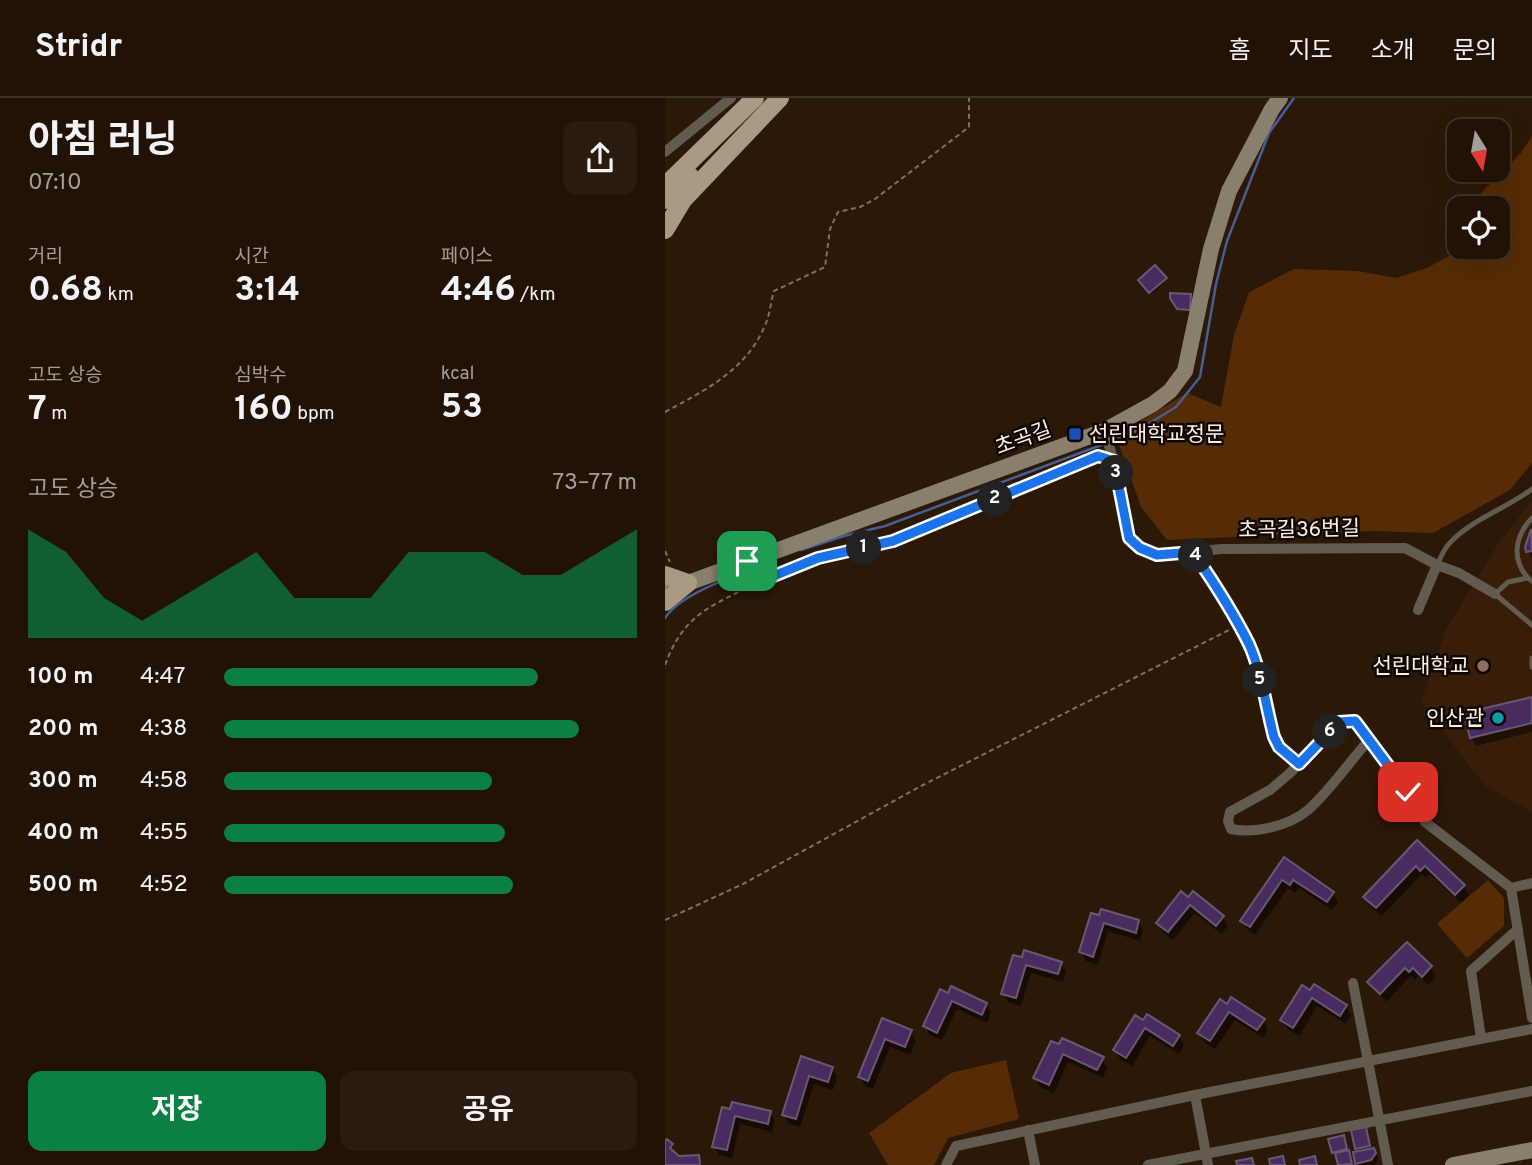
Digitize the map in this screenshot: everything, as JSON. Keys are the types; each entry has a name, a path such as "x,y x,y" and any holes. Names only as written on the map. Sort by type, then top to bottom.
{"main road":[{"path":"665,200 773,98"},
{"path":"665,230 683,200 780,98"},
{"path":"665,174 672,171 743,101"},
{"path":"665,187 743,101"},
{"path":"665,575 688,583"},
{"path":"665,602 688,583"}],"street":[{"name":"초곡길","path":"665,588 688,583 1105,435 1170,391 1185,371 1211,249 1229,191 1272,108 1280,98"},
{"path":"665,152 743,101"},
{"name":"초곡길36번길","path":"1105,435 1114,461 1129,538 1140,548 1157,555 1405,548 1459,573 1495,594"},
{"path":"1193,552 1212,579 1249,645 1258,669 1274,737 1279,747 1299,764"},
{"path":"1418,610 1437,565"},
{"path":"1369,740 1307,811 1272,827 1246,832 1231,829 1228,821 1230,812 1270,790 1339,722 1355,721 1408,792 1425,822 1511,888 1532,1018"},
{"path":"1511,888 1532,883"},
{"path":"1481,1038 1471,971 1518,929"},
{"path":"1353,983 1388,1165"},
{"path":"946,1165 955,1146 1195,1095 1532,1029"},
{"path":"1148,1165 1532,1091"},
{"path":"1195,1095 1208,1165"},
{"path":"1028,1130 1035,1165"},
{"path":"1453,1165 1532,1150"}],"lane":[{"path":"1002,496 1098,456 1114,461"},
{"path":"1437,565 1447,546 1464,530 1517,501 1532,489"},
{"path":"1530,580 1520,569 1517,544 1532,518"},
{"path":"747,561 754,584"},
{"path":"1530,580 1508,582 1495,594 1532,625"},
{"path":"1532,658 1532,667"}],"path":[{"path":"665,412 709,388 736,368 755,344 767,322 774,291 825,267 830,229 838,212 860,207 876,199 969,127 969,98"},
{"path":"665,665 673,642 688,622 754,584 818,558 893,541 1002,496"},
{"path":"665,920 743,884 921,786 1166,664 1238,625"}],"shaded area":[{"path":"1532,136 1532,463 1510,490 1433,533 1371,531 1167,540 1141,507 1116,436 1187,393 1221,407 1234,335 1249,292 1294,269 1358,271 1396,278 1427,268 1447,257 1510,259 1510,196 1478,196 1492,182 1510,182 1510,164"},
{"name":"선린대학교","path":"1532,501 1532,812 1484,785 1421,702 1446,629 1500,541"},
{"path":"1488,880 1504,898 1504,926 1467,958 1437,924"},
{"path":"1006,1060 1019,1119 948,1138 934,1165 888,1165 869,1133 951,1073"}],"building":[{"path":"1155,265 1167,278 1149,293 1138,280"},
{"path":"1170,293 1191,294 1190,310 1177,309"},
{"path":"1531,529 1532,551 1526,552 1525,547"},
{"name":"인산관","path":"1532,697 1532,723 1470,738 1464,713"},
{"path":"1417,840 1465,885 1455,895 1425,866 1420,871 1416,866 1376,908 1363,897"},
{"path":"1284,857 1334,892 1327,902 1293,880 1290,885 1282,880 1250,927 1240,921"},
{"path":"1181,891 1188,897 1193,891 1224,916 1216,926 1190,905 1168,932 1156,923"},
{"path":"1101,909 1139,920 1136,933 1104,923 1093,957 1079,952 1091,913 1099,915"},
{"path":"1407,942 1432,966 1422,977 1413,968 1409,972 1405,968 1380,994 1367,982"},
{"path":"1024,950 1062,962 1058,974 1026,965 1016,998 1001,994 1013,955 1022,957"},
{"path":"1314,984 1347,1005 1340,1016 1312,998 1293,1028 1280,1020 1302,985 1310,990"},
{"path":"951,986 987,1003 982,1015 952,1001 937,1033 923,1026 940,989 948,993"},
{"path":"1231,997 1265,1019 1257,1030 1229,1012 1210,1041 1197,1033 1220,999 1227,1004"},
{"path":"1147,1014 1180,1035 1173,1046 1145,1028 1126,1058 1113,1050 1135,1015 1143,1020"},
{"path":"882,1018 912,1030 905,1047 885,1039 868,1081 858,1077"},
{"path":"1062,1038 1104,1057 1097,1070 1063,1054 1049,1085 1033,1078 1051,1041 1059,1044"},
{"path":"801,1056 833,1067 828,1082 809,1076 796,1119 782,1115"},
{"path":"732,1102 771,1111 768,1124 735,1116 727,1150 712,1147 722,1107 730,1109"},
{"path":"1366,1127 1370,1146 1355,1149 1351,1130"},
{"path":"1344,1135 1347,1149 1332,1153 1328,1139"},
{"path":"667,1139 673,1144 670,1148 679,1156 699,1155 700,1165 665,1165"},
{"path":"1374,1148 1376,1153 1371,1160 1355,1164 1353,1152"},
{"path":"1349,1150 1352,1164 1338,1165 1335,1153"},
{"path":"1283,1156 1285,1165 1270,1165 1269,1159"},
{"path":"1315,1156 1317,1165 1300,1165 1299,1160"},
{"path":"1252,1158 1254,1165 1237,1165 1236,1161"}],"waterway":[{"path":"1111,441 1140,429 1176,407 1200,377 1216,284 1227,241 1269,133 1294,98"},
{"path":"801,550 885,526 1104,444"},
{"path":"665,618 691,596 748,570"}],"place":[{"name":"선린대학교정문","path":"1075,434"},
{"name":"선린대학교","path":"1483,666"},
{"name":"인산관","path":"1498,718"}],"route":[{"path":"747,561 754,584 818,558 893,541 1098,456 1114,461 1129,538 1140,548 1157,555 1193,552 1212,579 1249,645 1279,747 1299,764 1339,722 1355,721 1408,792"}]}
